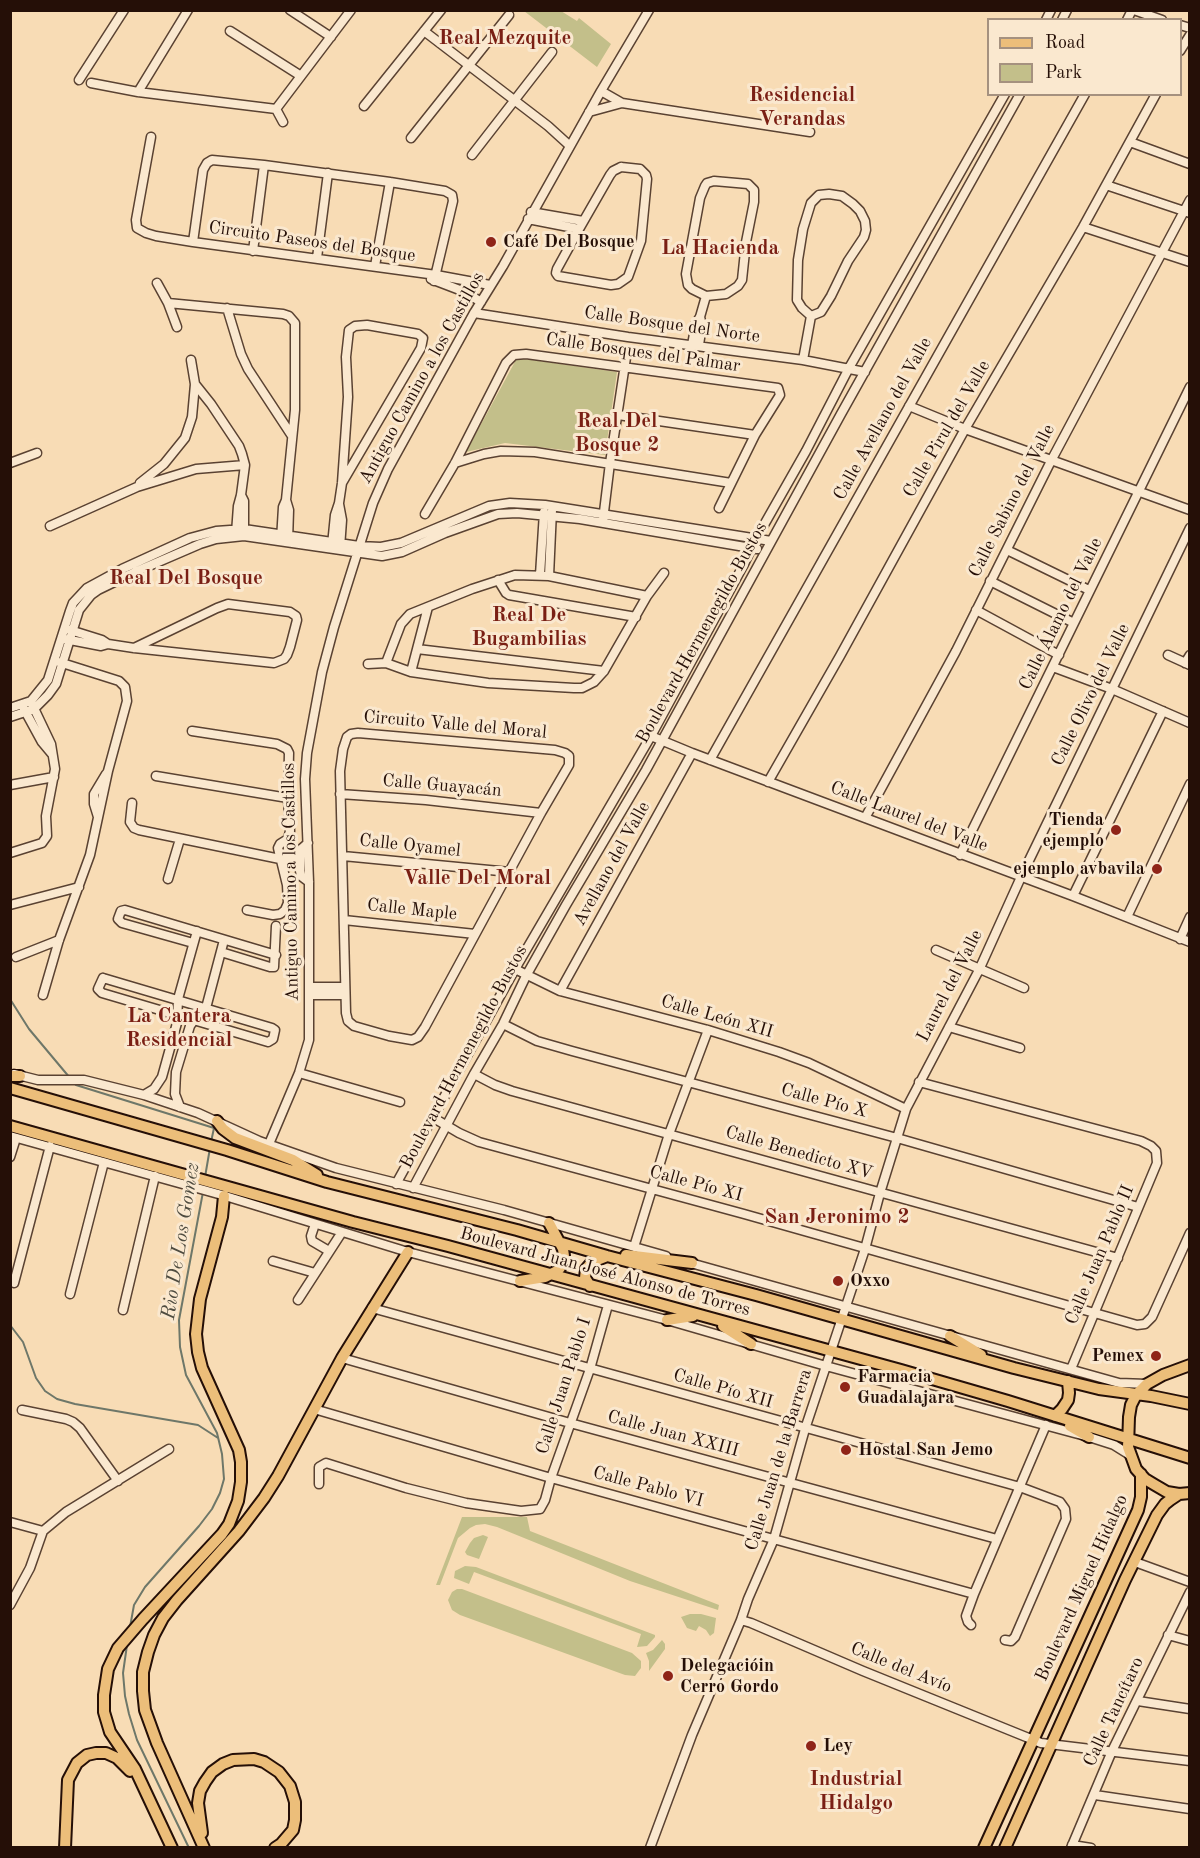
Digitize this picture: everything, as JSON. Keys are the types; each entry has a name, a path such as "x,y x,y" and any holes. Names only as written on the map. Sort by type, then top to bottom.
{"main road":[{"name":"Boulevard Juan José Alonso de Torres","path":"10,1089 227,1150 327,1182 517,1230 992,1361 1099,1389 1190,1404"},
{"path":"217,1121 235,1138 298,1163 327,1182"},
{"name":"Boulevard Juan José Alonso de Torres","path":"10,1126 225,1193 448,1246 831,1351 1008,1401 1190,1458"},
{"path":"172,1848 135,1769 106,1722 104,1686 108,1669 118,1648 130,1632 204,1555 229,1524 238,1501 241,1482 239,1450 202,1368 196,1334 200,1299 222,1217 225,1193"},
{"path":"520,1281 536,1280 551,1275 561,1264 564,1252 549,1223"},
{"path":"204,1846 157,1743 145,1710 142,1691 143,1672 148,1652 163,1618 239,1531 264,1498 342,1358 408,1252"},
{"path":"590,1286 585,1278 586,1269 592,1262 607,1256 634,1256 692,1263"},
{"path":"667,1320 697,1315"},
{"path":"712,1319 751,1344"},
{"path":"950,1336 992,1361"},
{"path":"1136,1395 1147,1384 1163,1375 1186,1368"},
{"path":"1068,1381 1068,1400 1055,1416 1089,1437"},
{"name":"Boulevard Miguel Hidalgo","path":"984,1848 1138,1510 1141,1497 1141,1474 1130,1455 1127,1439 1131,1405 1136,1395"},
{"path":"1141,1474 1167,1492 1184,1493"},
{"name":"Boulevard Miguel Hidalgo","path":"1005,1848 1160,1509 1184,1493"},
{"path":"65,1848 68,1780 74,1767 84,1757 101,1753 117,1758 148,1795"},
{"path":"204,1846 198,1803 200,1791 205,1782 223,1764 233,1760 254,1759 264,1762 279,1772 290,1786 295,1802 295,1820 292,1830 275,1848"}],"street":[{"path":"79,81 124,10"},
{"path":"138,92 188,10"},
{"path":"290,10 331,37"},
{"path":"276,109 351,10"},
{"path":"364,106 441,10"},
{"name":"Antiguo Camino a los Castillos","path":"269,1144 299,1073 309,1040 309,882 305,779 307,753 322,672 373,503 385,476 474,313 649,10"},
{"path":"1133,10 1156,18"},
{"path":"411,138 509,15"},
{"path":"230,31 301,76"},
{"path":"424,31 548,126 570,146"},
{"path":"1182,48 1190,35"},
{"path":"472,154 552,52"},
{"path":"92,83 138,92 276,109"},
{"path":"601,91 622,103 810,132"},
{"name":"Boulevard Hermenegildo Bustos","path":"396,1184 515,969 651,736 849,368 1004,96"},
{"name":"Boulevard Hermenegildo Bustos","path":"413,1188 445,1125 503,1024 526,976 662,742 771,541 1019,96"},
{"name":"Calle Avellano del Valle","path":"710,760 1084,96"},
{"name":"Calle Pirul del Valle","path":"768,782 965,429 1083,227 1155,96"},
{"path":"589,112 622,103"},
{"path":"276,109 283,122"},
{"name":"Circuito Paseos del Bosque","path":"151,137 136,220 137,228 156,236 193,242 375,266 490,285"},
{"path":"1130,142 1190,164"},
{"name":"Circuito Paseos del Bosque","path":"193,242 203,170 209,162 218,160 264,165"},
{"path":"253,251 264,165 390,182 375,266"},
{"path":"621,167 631,167 639,169 646,175 641,241 628,277 618,284 611,285 556,275 581,225 613,171 621,167"},
{"path":"317,258 328,173"},
{"path":"714,181 748,184 754,190 754,202 746,242 742,280 738,286 726,294 706,296 688,285 686,274 702,189 707,183 714,181"},
{"name":"Circuito Paseos del Bosque","path":"390,182 450,194 453,201 432,277"},
{"path":"1106,185 1187,212"},
{"path":"819,195 842,196 860,211 866,230 821,312 811,316 797,300 798,260 803,229 811,204 819,195"},
{"name":"Calle Sabino del Valle","path":"865,818 956,651 1051,460 1161,252 1187,212 1190,200"},
{"path":"530,216 581,225"},
{"path":"1083,227 1190,262"},
{"name":"Circuito Paseos del Bosque","path":"432,277 481,302"},
{"path":"157,283 177,327"},
{"path":"695,345 702,325 700,317 706,296"},
{"path":"168,303 283,314 289,315 296,323 295,404 286,500 289,510 284,539"},
{"path":"227,308 248,369 292,436"},
{"name":"Calle Bosque del Norte","path":"474,313 803,360 865,372"},
{"path":"803,360 811,316"},
{"path":"336,547 334,515 339,503 342,483 348,397 346,357 349,330 359,325 418,334 423,338 421,348 342,483"},
{"path":"603,519 627,351"},
{"name":"Calle Bosques del Palmar","path":"455,463 506,363 514,355 526,354 777,388 780,395 755,435"},
{"path":"136,487 164,464 184,438 192,417 195,384 191,360"},
{"path":"195,384 239,446 245,465 242,495 244,506 240,533"},
{"name":"Calle Álamo del Valle","path":"960,855 1190,387"},
{"path":"909,406 965,429 1190,510"},
{"path":"618,415 755,435 719,508"},
{"path":"425,514 455,463 484,454 514,450 731,483"},
{"path":"10,463 37,453"},
{"path":"50,526 136,487 196,469 245,465"},
{"path":"10,717 28,707 59,662 69,630 73,603 87,588 190,538 216,531 358,550 382,556 489,506 510,503 704,535 771,541"},
{"path":"544,575 548,510"},
{"name":"Calle Olivo del Valle","path":"1021,877 1190,528"},
{"path":"704,535 730,544 766,551"},
{"path":"730,544 740,553 743,566"},
{"path":"1007,550 1089,590"},
{"path":"368,664 386,663 411,672 488,683 574,688 589,686 604,671 647,596 664,573"},
{"path":"386,663 403,620 410,614 515,575 544,575 647,596"},
{"path":"498,580 509,594 636,617"},
{"path":"990,581 1074,623"},
{"path":"65,639 101,646 108,644 134,648 274,663 284,659 287,654 297,620 296,616 290,612 228,604 134,648"},
{"path":"411,672 428,607"},
{"path":"976,610 1059,655"},
{"path":"69,630 108,644"},
{"path":"417,649 604,671"},
{"path":"1168,654 1188,661"},
{"path":"43,995 59,940 90,855 108,771 127,701 125,687 115,679 59,662"},
{"path":"1053,667 1112,689 1190,723"},
{"path":"10,708 28,707"},
{"path":"10,853 36,846 45,841 46,816 55,769 52,754 42,742 28,707"},
{"path":"1072,896 1163,711"},
{"path":"192,731 277,744 287,749 290,758 288,798 290,835 279,846 289,896 285,910 280,914 273,915 247,910"},
{"name":"Circuito Valle del Moral","path":"354,733 561,751 569,756 569,765 541,813 425,1027 416,1038 405,1040 354,1026 347,1018 345,991 340,771 346,737 354,733"},
{"name":"Calle Laurel del Valle","path":"651,736 1190,942"},
{"name":"Avellano del Valle","path":"560,991 692,753"},
{"path":"156,776 288,798"},
{"path":"10,785 54,777"},
{"path":"1128,917 1190,784"},
{"name":"Calle Guayacán","path":"340,794 426,800 541,813"},
{"path":"132,803 130,822 134,828 280,859 299,859"},
{"path":"168,879 180,838"},
{"path":"308,843 300,850 299,859 301,876 309,882"},
{"name":"Calle Oyamel","path":"343,856 510,872"},
{"name":"Laurel del Valle","path":"906,1109 979,970 1021,877"},
{"path":"10,904 79,886"},
{"path":"193,944 122,923 118,919 121,911 125,910 276,955"},
{"path":"1180,939 1190,917"},
{"name":"Calle Maple","path":"345,920 476,934"},
{"path":"221,952 274,967 276,926"},
{"path":"144,1095 154,1089 162,1077 177,1023 178,999 197,931"},
{"path":"16,957 59,940"},
{"path":"180,1107 174,1094 174,1081 194,1020 206,1008 224,940"},
{"path":"936,950 1024,988"},
{"name":"Calle León XII","path":"515,969 560,991 708,1030 794,1057 906,1109"},
{"path":"106,979 206,1008 272,1028 275,1030 273,1040 268,1042 102,993 98,989 101,980 106,979"},
{"path":"309,991 345,991"},
{"name":"Calle Pío X","path":"503,1024 537,1041 897,1138 1138,1207"},
{"path":"949,1027 1020,1048"},
{"path":"634,1247 669,1134 708,1030"},
{"path":"299,1073 400,1102"},
{"name":"Calle Benedicto XV","path":"474,1074 512,1091 1118,1258"},
{"name":"Boulevard Juan José Alonso de Torres","path":"14,1075 38,1080 84,1080 144,1095 336,1168 484,1205 1119,1383 1147,1384"},
{"name":"Calle Juan Pablo II","path":"919,1082 1141,1141 1154,1148 1158,1154 1157,1163 1071,1369"},
{"name":"Calle Juan de la Barrera","path":"651,1848 692,1735 774,1539 805,1429 865,1249 906,1109"},
{"name":"Calle Pío XI","path":"432,1117 479,1142 1132,1324 1141,1325 1148,1322 1190,1233"},
{"path":"10,1157 13,1137"},
{"name":"Boulevard Juan José Alonso de Torres","path":"13,1137 155,1176 192,1182"},
{"path":"14,1283 50,1146"},
{"path":"70,1294 104,1162"},
{"path":"123,1310 155,1176"},
{"name":"Boulevard Juan José Alonso de Torres","path":"225,1193 315,1224 408,1252 667,1320 826,1366 1089,1437 1117,1447 1130,1455"},
{"path":"315,1224 311,1236 312,1241 330,1251"},
{"path":"298,1300 342,1232"},
{"path":"273,1262 315,1274"},
{"name":"Calle Juan Pablo I","path":"319,1484 320,1467 328,1463 406,1488 466,1503 530,1511 540,1509 590,1369 608,1305"},
{"name":"Calle Pío XII","path":"372,1308 1020,1487 1060,1502 1064,1506 1066,1518 1015,1637 1011,1641 1005,1640"},
{"name":"Calle Juan XXIII","path":"342,1358 570,1423 996,1539"},
{"name":"Calle Pablo VI","path":"314,1409 551,1478 974,1594"},
{"path":"22,1410 73,1422 80,1428 118,1481"},
{"path":"971,1625 966,1616 974,1594 1046,1425"},
{"path":"10,1605 30,1568 43,1531 66,1512 169,1449"},
{"path":"10,1522 43,1531"},
{"path":"1135,1562 1190,1582"},
{"name":"Calle Tancítaro","path":"1071,1846 1095,1795 1112,1751 1190,1593"},
{"name":"Calle del Avío","path":"741,1620 1033,1739 1051,1744 1190,1761"},
{"path":"1168,1635 1190,1641"},
{"path":"1138,1701 1190,1709"},
{"path":"1095,1795 1190,1809"},
{"path":"1071,1846 1090,1848"}],"green space":[{"path":"524,11 561,11 577,21 579,18 611,44 597,67"},
{"path":"517,358 617,372 605,455 505,443 466,452"},
{"path":"462,1517 527,1517 530,1531 719,1605 718,1610 630,1581 485,1524 470,1528 458,1538 440,1585 436,1585"},
{"path":"483,1535 488,1537 479,1559 467,1555 465,1552 474,1538"},
{"path":"465,1566 476,1567 655,1635 655,1637 647,1646 637,1647 641,1634 474,1572 469,1584 454,1578 455,1571"},
{"path":"457,1589 632,1653 641,1661 641,1668 635,1676 625,1675 460,1615 452,1610 448,1600 452,1592"},
{"path":"690,1614 716,1618 714,1633 710,1636 699,1626 696,1631 687,1628 681,1617"},
{"path":"662,1640 665,1649 649,1671 646,1653 653,1650"}],"waterway":[{"name":"Rio De Los Gomez","path":"10,999 29,1029 70,1078"},
{"name":"Rio De Los Gomez","path":"73,1082 76,1085 214,1128 211,1142"},
{"name":"Rio De Los Gomez","path":"205,1177 210,1148"},
{"name":"Rio De Los Gomez","path":"130,1627 134,1605 145,1587 212,1509 224,1479 217,1433 186,1375 180,1347 179,1320 203,1192"},
{"path":"10,1325 23,1342 36,1378 45,1391 57,1399 198,1425 218,1438"},
{"name":"Rio De Los Gomez","path":"127,1645 123,1673 129,1714 137,1740 189,1848"}],"place":[{"name":"Café Del Bosque","path":"491,242"},
{"name":"Tienda ejemplo","path":"1116,830"},
{"name":"ejemplo avbavila","path":"1157,869"},
{"name":"Oxxo","path":"838,1281"},
{"name":"Pemex","path":"1156,1356"},
{"name":"Farmacia Guadalajara","path":"845,1387"},
{"name":"Hostal San Jemo","path":"846,1450"},
{"name":"Delegacióin Cerro Gordo","path":"668,1676"},
{"name":"Ley","path":"811,1746"}],"district":[{"name":"Real Mezquite","path":"505,38"},
{"name":"Residencial Verandas","path":"802,107"},
{"name":"La Hacienda","path":"720,248"},
{"name":"Real Del Bosque 2","path":"617,433"},
{"name":"Real Del Bosque","path":"186,578"},
{"name":"Real De Bugambilias","path":"529,627"},
{"name":"Valle Del Moral","path":"477,878"},
{"name":"La Cantera Residencial","path":"179,1028"},
{"name":"San Jeronimo 2","path":"837,1217"},
{"name":"Industrial Hidalgo","path":"856,1791"}]}
